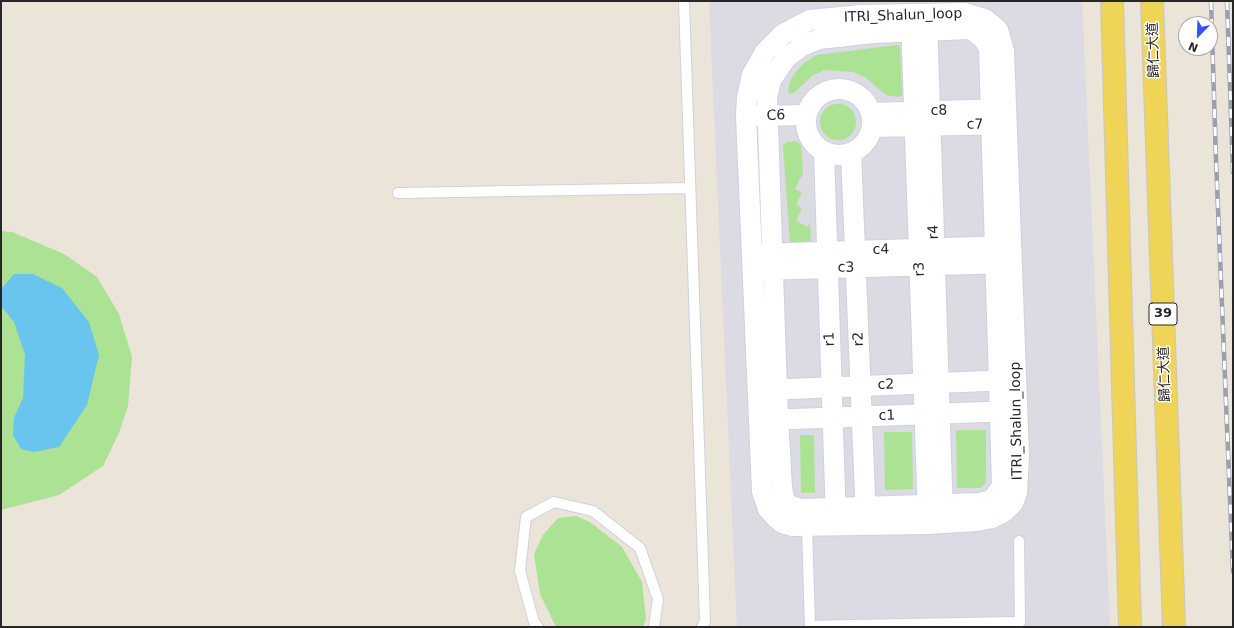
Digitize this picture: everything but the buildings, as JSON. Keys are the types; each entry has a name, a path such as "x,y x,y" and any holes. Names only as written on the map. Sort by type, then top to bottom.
{"main road":[{"path":"1112,1 1130,627"},
{"name":"歸仁大道","path":"1152,1 1174,627"}],"street":[{"name":"ITRI_Shalun_loop","path":"965,12 985,19 998,30 1004,52 999,117 1008,411 1019,480 1017,493 1013,503 1004,512 992,518 935,514 836,517 790,506 784,499 782,487 778,419 767,97 771,80 786,58 802,46 819,39 873,33 965,12"},
{"name":"ITRI_Shalun_loop","path":"836,517 807,527 793,526 782,523 768,509 762,491 746,123 747,97 752,75 765,52 783,34 810,20 861,15 919,22"},
{"path":"871,120 923,119 919,22"},
{"path":"831,89 851,91 860,96 867,104 871,120 865,142 851,152 842,155 824,151 816,146 806,122 813,100 821,93 831,89"},
{"name":"c8","path":"923,119 999,117"},
{"name":"r3","path":"923,119 935,514"},
{"path":"746,123 806,122"},
{"name":"r1","path":"824,151 836,517"},
{"name":"r2","path":"851,152 866,516"},
{"name":"c3","path":"856,259 1003,255"},
{"name":"c4","path":"772,261 856,259"},
{"path":"752,262 772,261"},
{"name":"c2","path":"757,390 1007,380"},
{"name":"c1","path":"758,420 1008,411"}],"lane":[{"path":"684,1 689,188 705,621 702,627"},
{"path":"398,193 689,188"},
{"path":"538,627 534,622 520,571 526,517 554,502 593,511 640,548 658,599 654,627"},
{"path":"807,527 810,626 1020,622 1019,541"}],"shaded area":[{"path":"709,1 1082,1 1110,627 737,627"}],"green space":[{"path":"897,45 900,46 902,95 900,97 886,95 866,78 854,72 825,70 812,76 795,92 790,94 788,92 790,81 795,73 804,63 817,55"},
{"path":"842,104 851,109 855,115 855,129 851,135 842,140 834,140 825,135 821,129 820,118 825,109 831,105"},
{"path":"796,141 801,145 803,173 795,189 802,192 796,205 802,208 796,221 808,227 810,223 811,241 790,243 783,145 788,142"},
{"path":"1,231 12,232 64,254 97,277 119,314 132,357 128,406 119,433 103,466 59,495 1,510"},
{"path":"956,430 986,430 986,481 981,488 957,488"},
{"path":"884,432 912,432 913,489 885,490"},
{"path":"800,435 814,435 815,493 801,493"},
{"path":"576,516 590,522 622,547 642,582 646,619 643,627 556,627 540,594 534,554 543,535 558,518"}],"water":[{"path":"14,274 33,274 62,288 89,322 99,355 87,405 59,447 34,452 21,449 13,435 14,418 23,398 25,355 14,322 1,306 1,289"}],"railway":[{"path":"1211,1 1233,572"},
{"path":"1227,1 1233,172"}]}
